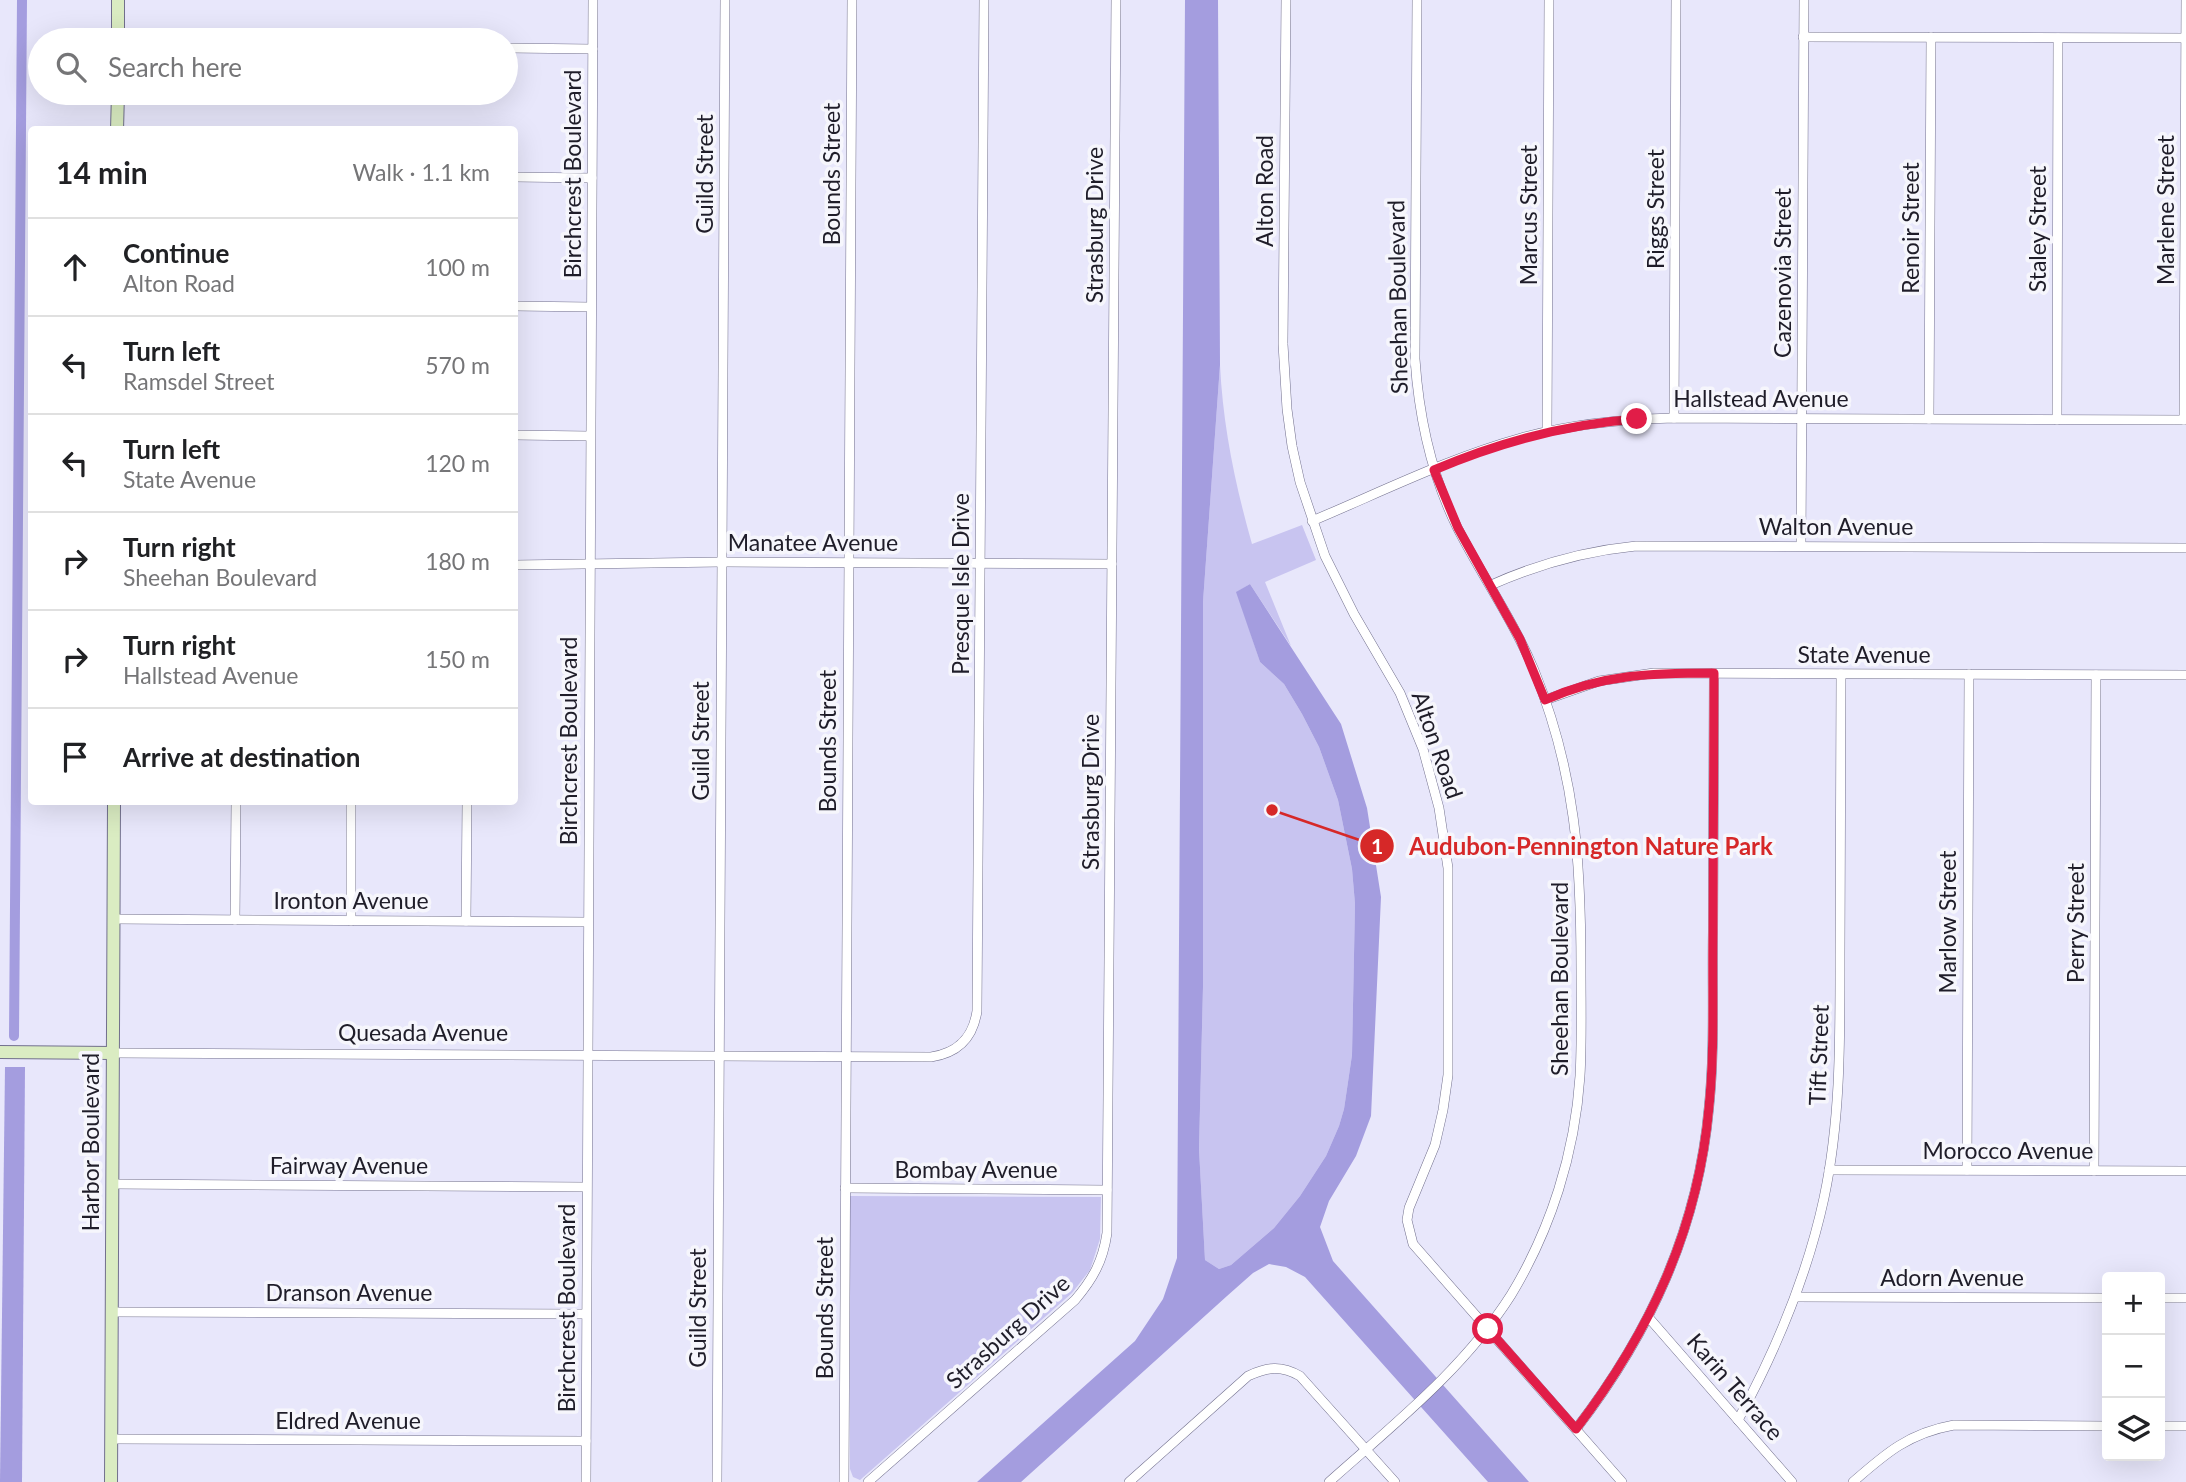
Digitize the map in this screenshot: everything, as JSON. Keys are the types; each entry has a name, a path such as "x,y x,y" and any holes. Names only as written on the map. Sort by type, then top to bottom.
{"street":[{"path":"118,0 118,28"},
{"name":"Birchcrest Boulevard","path":"586,1482 593,0"},
{"name":"Guild Street","path":"717,1482 725,0"},
{"name":"Bounds Street","path":"844,1482 852,0"},
{"name":"Presque Isle Drive","path":"845,1057 942,1056 963,1044 975,1023 977,1011 984,0"},
{"name":"Strasburg Drive","path":"868,1482 1075,1300 1091,1281 1105,1249 1116,0"},
{"name":"Alton Road","path":"1286,0 1284,372 1292,446 1312,521 1341,589 1388,669 1411,716 1439,808 1445,842 1450,903 1448,1075 1435,1144 1409,1208 1407,1220 1413,1244 1622,1482"},
{"name":"Sheehan Boulevard","path":"1329,1482 1443,1380 1488,1329 1527,1266 1553,1206 1571,1142 1580,1077 1581,890 1568,780 1545,700 1520,639 1458,528 1434,470 1420,415 1415,359 1417,0"},
{"name":"Marcus Street","path":"1547,431 1549,0"},
{"name":"Riggs Street","path":"1675,418 1676,0"},
{"name":"Cazenovia Street","path":"1801,546 1804,0"},
{"name":"Marlene Street","path":"2185,420 2186,0"},
{"path":"1803,37 2186,38"},
{"name":"Renoir Street","path":"1929,419 1931,37"},
{"name":"Staley Street","path":"2057,420 2058,38"},
{"path":"518,48 593,49"},
{"path":"117,126 118,105"},
{"path":"518,177 592,178"},
{"path":"518,306 591,307"},
{"name":"Hallstead Avenue","path":"1312,521 1495,446 1547,431 1609,421 1675,418 2185,420"},
{"path":"518,435 590,436"},
{"name":"Walton Avenue","path":"1491,585 1555,560 1615,548 1656,545 2186,548"},
{"name":"Manatee Avenue","path":"518,565 721,562 1112,564"},
{"name":"State Avenue","path":"1545,700 1581,685 1621,676 1654,673 2186,675"},
{"path":"1576,1429 1614,1379 1649,1318 1671,1270 1688,1220 1700,1169 1709,1107 1712,1050 1714,673"},
{"name":"Tift Street","path":"1738,1420 1768,1364 1796,1297 1815,1236 1829,1170 1839,1068 1841,674"},
{"name":"Marlow Street","path":"1967,1170 1969,674"},
{"name":"Perry Street","path":"2094,1171 2096,675"},
{"name":"Harbor Boulevard","path":"111,1482 114,805"},
{"path":"235,920 236,805"},
{"path":"351,805 351,920"},
{"path":"466,921 467,805"},
{"name":"Ironton Avenue","path":"114,919 587,922"},
{"name":"Quesada Avenue","path":"0,1052 845,1057"},
{"name":"Morocco Avenue","path":"1829,1170 2186,1171"},
{"name":"Fairway Avenue","path":"112,1184 586,1186"},
{"name":"Bombay Avenue","path":"845,1188 1107,1190"},
{"name":"Adorn Avenue","path":"1796,1297 2102,1298"},
{"path":"2165,1298 2186,1298"},
{"name":"Dranson Avenue","path":"112,1312 586,1314"},
{"name":"Karin Terrace","path":"1649,1318 1792,1482"},
{"path":"1129,1482 1248,1376 1262,1369 1289,1370 1300,1376 1395,1482"},
{"path":"1853,1482 1894,1448 1917,1435 1940,1427 2102,1426"},
{"path":"2165,1426 2186,1426"},
{"name":"Eldred Avenue","path":"111,1439 586,1441"}],"shaded area":[{"path":"1185,0 1218,0 1220,365 1203,602 1203,987 1199,1149 1205,1260 1219,1269 1231,1265 1274,1228 1300,1196 1326,1156 1339,1126 1352,1055 1355,904 1352,869 1338,800 1319,747 1302,714 1284,684 1260,662 1236,592 1250,584 1341,724 1367,808 1381,897 1371,1116 1356,1156 1329,1201 1320,1227 1333,1261 1529,1482 1488,1482 1305,1277 1286,1267 1269,1264 1253,1273 1021,1482 977,1482 1135,1341 1163,1299 1177,1258"},
{"path":"1220,365 1231,455 1252,544 1302,525 1316,560 1265,582 1291,646 1250,584 1237,592 1260,662 1284,684 1319,747 1338,800 1352,869 1355,904 1352,1055 1339,1126 1326,1156 1300,1196 1274,1228 1231,1265 1219,1269 1205,1260 1199,1149 1203,987 1203,602"},
{"path":"5,1067 25,1067 22,1482 0,1482"},
{"path":"850,1196 1101,1197 1100,1239 1090,1270 1072,1293 860,1480 853,1477 850,1469"}],"waterway":[{"path":"14,1036 22,0"}],"place":[{"name":"Audubon-Pennington Nature Park","path":"1272,810"}],"route":[{"path":"1488,1329 1576,1429 1614,1379 1630,1352 1649,1318 1678,1250 1700,1169 1712,1075 1714,673 1621,676 1581,685 1545,700 1520,639 1458,528 1434,470 1495,446 1547,431 1583,424 1637,419"}]}
